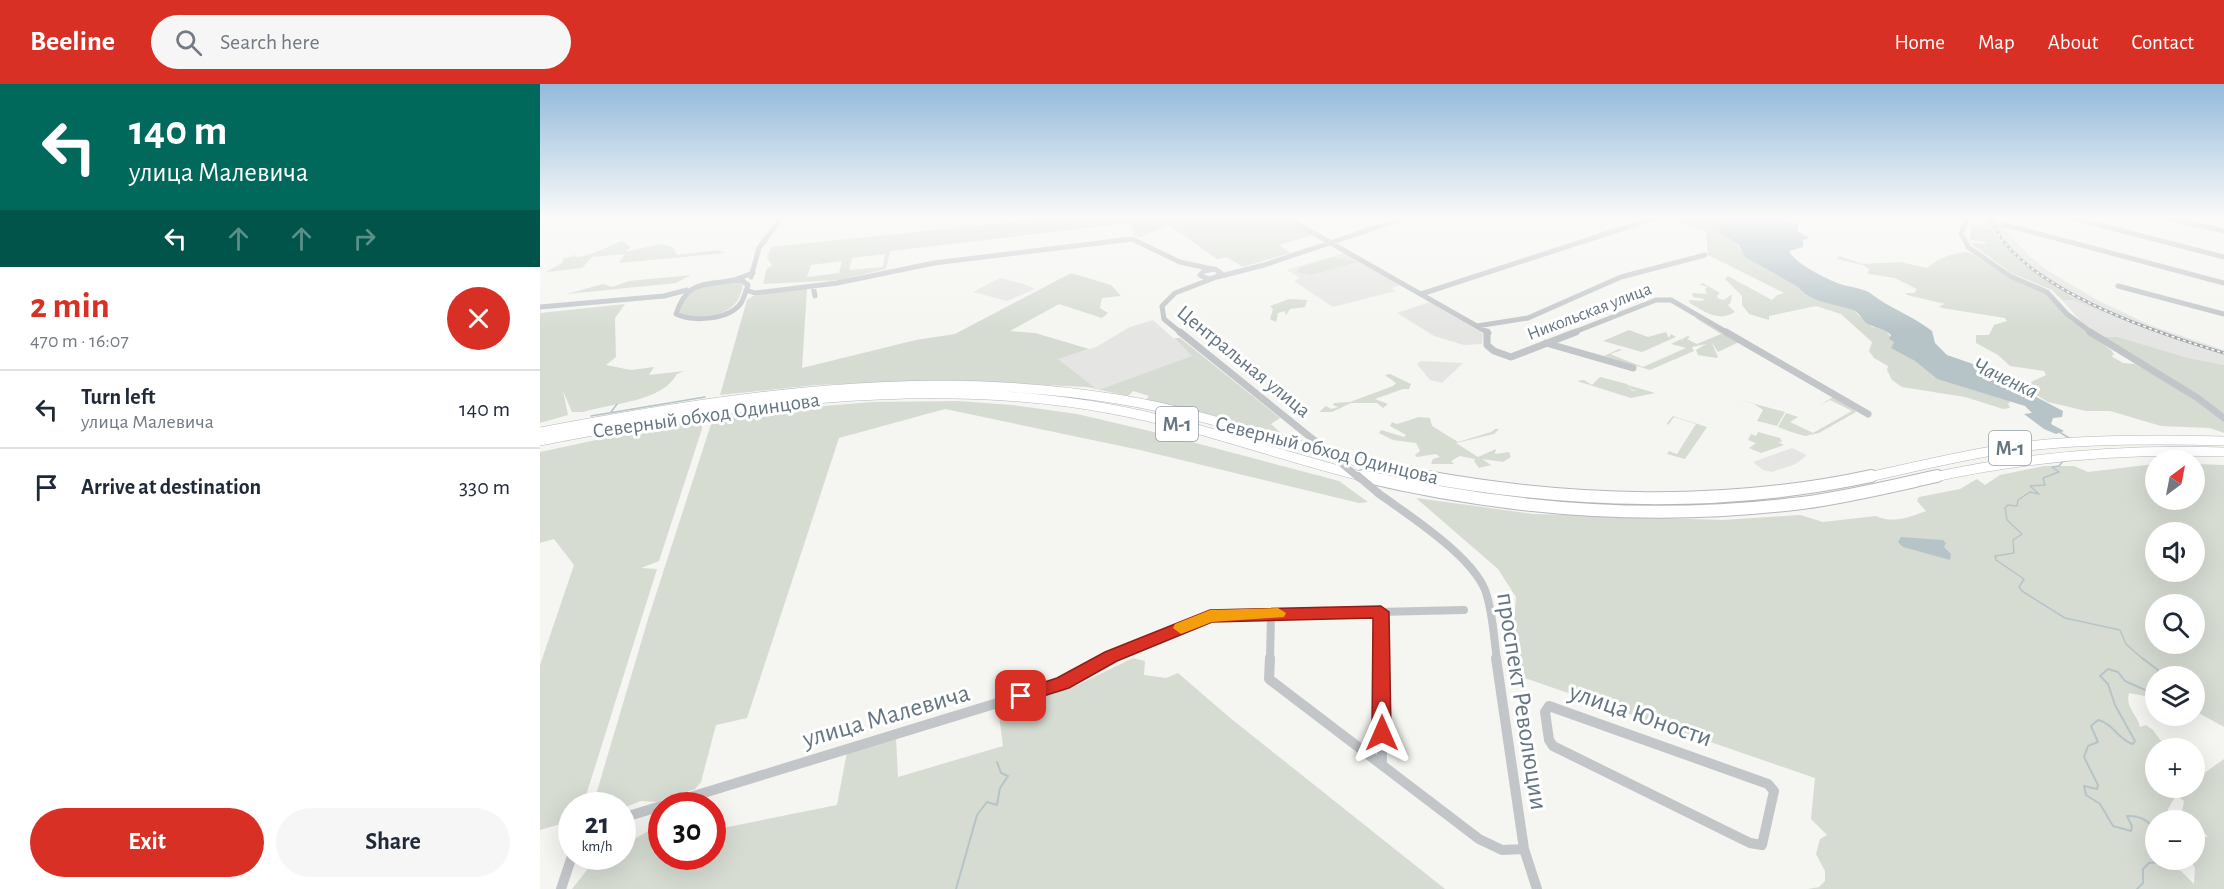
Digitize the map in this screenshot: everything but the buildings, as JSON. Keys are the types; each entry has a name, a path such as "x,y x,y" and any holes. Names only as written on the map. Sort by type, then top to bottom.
{"highway":[{"name":"Северный обход Одинцова","path":"540,432 678,406 784,392 897,384 974,385 1039,389 1118,399 1207,420 1372,466 1491,487 1556,494 1667,498 1727,496 1798,489 2020,447 2120,440 2224,441"},
{"name":"Северный обход Одинцова","path":"540,441 674,416 779,401 900,393 966,394 1047,400 1108,409 1196,429 1387,482 1500,501 1592,509 1672,511 1736,509 1810,501 2034,458 2125,451 2224,452"}],"street":[{"path":"690,289 675,314 692,318 728,312 738,306 742,300 757,256"},
{"path":"742,300 763,292 813,286 934,262 990,256"},
{"path":"1164,256 1215,273"},
{"name":"Центральная улица","path":"1194,285 1200,280 1200,275 1238,271 1290,256"},
{"name":"Никольская улица","path":"1354,256 1489,333 1488,347 1511,357 1656,300 1671,300 1868,414"},
{"path":"1421,294 1539,256"},
{"path":"1477,326 1528,318 1622,277 1655,266 1703,256"},
{"path":"1980,256 2003,272 2047,292 2067,314 2102,341 2196,396 2224,418"},
{"path":"2121,256 2224,283"},
{"path":"1194,267 1200,275"},
{"path":"732,280 753,273"},
{"name":"Центральная улица","path":"1215,273 1175,293 1164,302 1161,311 1164,319 1315,441"},
{"path":"540,308 664,296 710,282 732,280 743,281 747,287 763,292"},
{"path":"813,286 815,297"},
{"path":"2118,286 2224,314"},
{"path":"664,296 682,299"},
{"path":"1546,343 1633,368"},
{"name":"проспект Революции","path":"1315,441 1426,529 1470,568 1487,594 1524,849 1528,868 1537,889"},
{"name":"улица Малевича","path":"636,813 1063,683 1111,657 1210,616 1464,610"},
{"path":"1381,612 1382,765"},
{"path":"1271,614 1269,679 1488,845 1502,850 1524,849"},
{"name":"улица Юности","path":"1546,707 1569,711 1762,781 1774,791 1761,844 1750,843 1707,821 1553,746 1549,740 1546,707"},
{"path":"561,889 567,870"}],"shaded area":[{"path":"576,256 575,257 608,256 592,257 582,268 546,272 562,263 564,258"},
{"path":"624,256 698,256 619,263"},
{"path":"768,256 872,256 852,258 849,270 883,267 885,256 889,256 886,269 840,280 763,284 766,270 772,265","holes":["842,261 839,273 807,277 811,265"]},
{"path":"1212,256 1281,256 1243,267 1227,257 1217,259"},
{"path":"1335,256 1349,256 1401,285 1391,288 1396,291 1333,307 1294,281 1300,278 1286,270"},
{"path":"1709,256 1744,256 1798,287 1802,292 1853,310 1872,327 1885,329 1894,342 1892,347 1915,361 1937,379 2011,401 2008,404 2010,408 2003,409 1965,397 1902,387 1892,380 1887,370 1888,366 1874,358 1869,351 1872,342 1841,314 1816,306 1769,316 1769,320 1749,314 1742,305 1742,296 1725,279 1728,276 1772,300 1784,293"},
{"path":"1792,256 1811,270 1833,281 1867,291 1932,331 1935,343 1947,355 1973,364 2002,380 2019,384 2027,392 2063,411 2062,417 2053,418 2051,424 2064,431 2056,434 2044,429 2024,414 2032,413 2025,406 1937,379 1915,361 1891,348 1894,342 1889,339 1891,335 1867,324 1853,310 1809,296 1798,287 1745,257"},
{"path":"1839,256 1863,264 1900,262 1927,268 1947,256 1975,256 2007,276 2047,293 2069,318 2112,351 2114,355 2111,356 2123,363 2135,364 2178,388 2224,422 2224,433 2210,428 2161,426 2110,411 2086,411 2048,402 2015,382 2029,383 2046,375 2044,371 2010,366 1998,355 1976,343 1976,335 1989,335 1994,325 2007,321 2005,318 1942,308 1939,306 1945,304 1907,295 1905,293 1914,293 1917,289 1895,278 1869,274 1867,272 1870,270 1863,265 1837,259"},
{"path":"1988,256 2016,256 2072,294 2068,295 2117,319 2074,300 2062,300 2052,290 2011,273"},
{"path":"2018,256 2029,256 2047,270 2097,300 2152,326 2224,350 2224,365 2185,357 2118,337 2100,337 2086,327 2062,300 2074,300 2113,317 2066,295 2071,294 2029,266"},
{"path":"1334,257 1357,262 1311,275 1296,272 1299,268"},
{"path":"1071,273 1111,285 1121,296 1102,298 1100,308 1108,313 1102,318 1059,304 1010,331 1035,333 1089,349 1058,359 1097,389 946,380 816,385 720,395 747,300 753,296 807,288 802,368 916,340 955,334"},
{"path":"691,275 676,283 567,294 603,284 612,287 629,281"},
{"path":"1000,278 1035,289 1007,301 973,292"},
{"path":"727,281 743,284 736,303 729,309 721,313 702,316 681,316 678,312 690,291"},
{"path":"1703,283 1720,293 1717,296 1719,299 1724,300 1732,294 1728,305 1735,312 1717,316 1690,303 1689,300 1703,301 1704,299 1693,297 1692,293 1707,294 1705,289 1708,287 1700,285"},
{"path":"1289,299 1307,300 1305,307 1290,309 1286,315 1285,311 1278,313 1276,322 1270,319 1273,309 1270,306"},
{"path":"1430,302 1480,330 1483,334 1482,344 1464,345 1434,336 1397,313"},
{"path":"625,304 615,318 616,357 606,365 631,370 654,367 649,375 684,371 677,374 660,390 648,396 583,412 572,412 563,391 568,415 540,423 540,313"},
{"path":"1698,317 1739,342 1718,352 1711,341 1717,358 1698,355 1696,350 1706,344 1692,347 1694,351 1650,370 1604,356 1619,349 1622,350 1610,354 1643,367 1686,348 1671,344 1681,339 1683,342 1682,339 1688,336 1690,337 1687,339 1697,344 1721,334 1695,318"},
{"path":"1153,320 1193,356 1098,390 1057,359 1096,347 1130,327"},
{"path":"1629,330 1648,337 1666,332 1669,338 1671,334 1676,337 1642,352 1603,341"},
{"path":"2100,337 2118,337 2185,357 2224,365 2224,414"},
{"path":"1174,338 1180,338 1280,418 1271,424 1284,436 1146,400 1149,396 1133,391 1128,396 1099,390 1192,356"},
{"path":"1421,361 1463,363 1442,383 1430,380 1417,364"},
{"path":"1390,374 1411,384 1409,389 1375,399 1388,404 1383,408 1377,403 1351,403 1332,412 1319,412 1326,406 1331,409 1338,407 1333,405 1334,403 1350,402 1393,386 1396,383 1385,375"},
{"path":"1600,377 1627,384 1632,391 1638,390 1632,390 1628,385 1655,393 1631,398 1577,381 1584,380 1592,385"},
{"path":"1833,397 1856,412 1819,433 1805,436 1778,428 1790,431 1778,427 1786,413 1798,417 1790,422 1813,433 1852,411 1830,400 1820,405"},
{"path":"958,401 1012,405 1077,414 1339,481 1368,502 1359,503 1140,450 945,409 839,438 747,718 716,725 701,782 695,789 686,792 648,792 648,801 636,803 636,792 597,792 648,619 713,418 717,415 872,402"},
{"path":"1754,404 1785,412 1777,426 1757,421 1763,410"},
{"path":"1673,416 1707,427 1685,459 1667,454 1669,451 1677,454 1696,424 1674,417 1668,425 1667,423"},
{"path":"1419,417 1430,418 1432,426 1458,442 1499,429 1494,434 1456,443 1478,457 1496,449 1495,454 1509,452 1511,457 1503,462 1482,459 1491,465 1479,468 1475,459 1460,456 1451,461 1454,464 1431,464 1433,459 1440,457 1436,454 1417,457 1415,455 1420,451 1416,443 1393,440 1379,433 1381,430 1404,437 1406,435 1390,426 1392,422 1397,424"},
{"path":"685,421 701,421 702,429 659,561 641,568 657,569 587,792 558,792 558,825 540,830 540,665 574,565 554,539 540,543 540,452"},
{"path":"1758,432 1780,438 1782,442 1778,442 1784,445 1761,453 1749,448 1756,443 1748,440 1751,434 1756,436"},
{"path":"1792,448 1807,455 1796,464 1772,472 1763,470 1753,462"},
{"path":"2205,464 2224,465 2224,727 2205,717 2205,666 2145,666 2145,696 2129,693 2128,698 2140,727 2147,726 2159,738 2145,738 2145,798 2174,798 2168,810 2145,810 2145,870 2178,870 2194,884 2195,870 2205,870 2205,837 2208,837 2205,833 2205,810 2182,810 2184,801 2180,798 2205,798 2205,772 2224,759 2224,889 1808,889 1819,887 1825,881 1825,871 1816,854 1820,839 1827,835 1811,819 1815,778 1510,673 1516,597 1498,569 1416,498 1534,514 1723,520 1800,515 1823,522 1876,516 1895,520 1926,511 1917,501 1919,497 1960,489 1977,479 1985,485 2000,475 2044,466 2074,466 2088,472 2145,465 2145,510 2205,510"},
{"path":"1901,537 1943,540 1946,543 1944,547 1951,554 1950,560 1903,547 1898,542"},
{"path":"1133,658 1145,661 1144,675 1166,678 1178,673 1229,717 1445,889 572,889 587,870 636,870 636,838 648,831 648,870 726,870 726,827 837,805 847,752 896,737 898,777 1003,746 998,708 1066,686 1067,690"}],"waterway":[{"path":"591,416 705,397"},
{"path":"611,412 617,404"},
{"name":"Чаченка","path":"2058,431 2069,438"},
{"name":"Чаченка","path":"2064,460 2059,466 2052,467 2059,472 2043,478 2045,485 2030,486 2039,494 2030,492 2018,500 2017,506 2008,505 2005,508 2007,520 2022,534 2013,540 2014,553 1995,556 1996,560 2024,579 2019,587 2022,591 2065,618 2120,630 2126,644 2144,660"},
{"name":"Чаченка","path":"2142,658 2153,666"},
{"name":"Чаченка","path":"2145,690 2125,681 2118,672 2108,669 2100,676 2108,684 2115,705 2135,741 2133,744 2128,742 2108,724 2098,720 2091,726 2098,742 2088,746 2084,757 2098,785 2097,789 2084,786 2086,795 2100,804 2113,826 2131,831 2132,826 2127,816 2136,816 2145,820"},
{"path":"956,889 977,815 987,802 997,805 1000,788 1008,776 1001,773 997,762"},
{"name":"Чаченка","path":"2137,889 2143,883 2145,867"}],"railway":[{"path":"2018,256 2048,280 2106,311 2137,324 2224,353"}],"slow traffic":[{"path":"1181,628 1210,616 1278,613"}],"route":[{"path":"1021,696 1063,683 1111,657 1210,616 1381,612 1382,733"}]}
